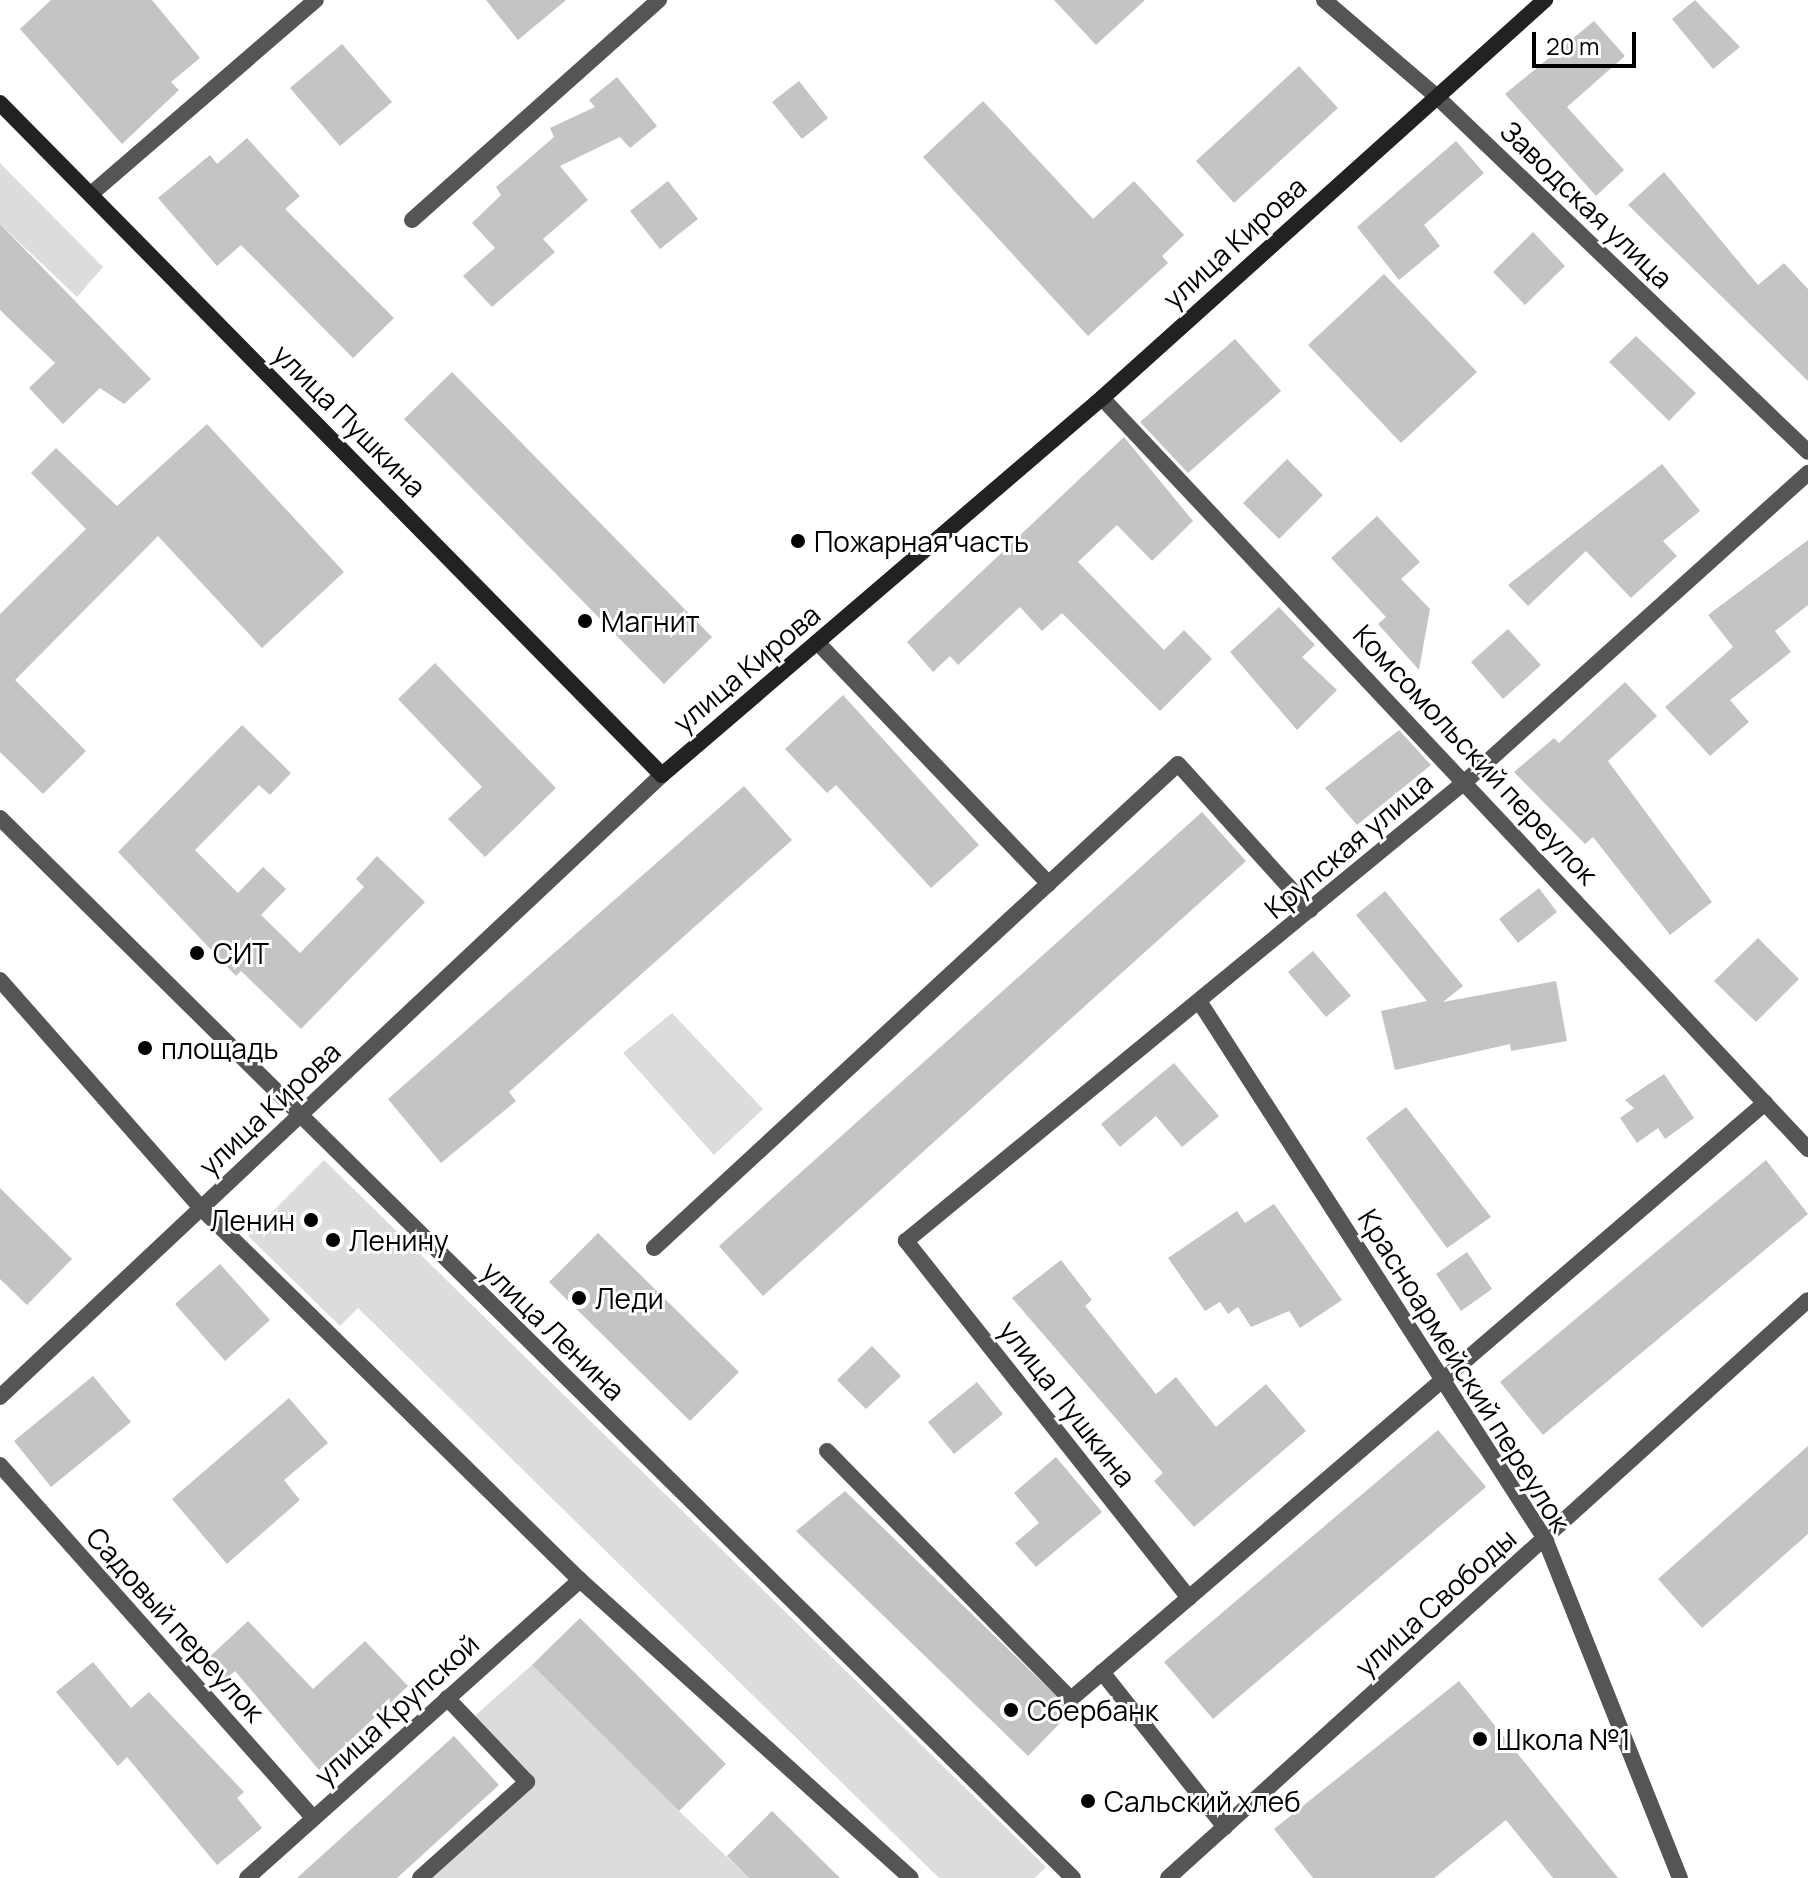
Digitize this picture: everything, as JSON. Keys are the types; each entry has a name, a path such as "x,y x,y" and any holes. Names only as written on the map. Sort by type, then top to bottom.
{"main road":[{"name":"улица Кирова","path":"662,775 1102,398 1435,95 1545,0"},
{"name":"улица Пушкина","path":"0,103 662,775"}],"street":[{"path":"91,194 316,0"},
{"path":"412,220 659,0"},
{"name":"Заводская улица","path":"1324,0 1435,95 1808,452"},
{"name":"Комсомольский переулок","path":"1102,398 1467,780 1808,1149"},
{"name":"Крупская улица","path":"906,1241 1467,780 1808,473"},
{"path":"817,642 1049,884"},
{"path":"654,1248 1178,764 1310,910"},
{"name":"улица Кирова","path":"0,1397 662,775"},
{"name":"улица Ленина","path":"0,818 298,1116 1073,1878"},
{"path":"0,980 200,1207 580,1580 911,1878"},
{"name":"Красноармейский переулок","path":"1199,1001 1545,1539 1680,1878"},
{"path":"827,1451 1071,1699 1765,1103"},
{"name":"улица Пушкина","path":"906,1241 1189,1598"},
{"name":"улица Свободы","path":"1168,1878 1808,1300"},
{"name":"Садовый переулок","path":"0,1465 313,1818"},
{"name":"улица Крупской","path":"247,1878 580,1580"},
{"path":"1102,1672 1225,1827"},
{"path":"420,1878 527,1782 447,1698"}],"shaded area":[{"path":"0,163 103,267 77,297 0,224"},
{"path":"672,1013 763,1109 714,1155 623,1053"},
{"path":"324,1160 1046,1867 1035,1878 939,1878 358,1308 340,1326 248,1236"},
{"path":"532,1665 749,1878 420,1878 527,1783 469,1721"}],"building":[{"path":"51,0 152,0 200,58 171,82 179,90 122,144 20,29"},
{"path":"486,0 566,0 518,40"},
{"path":"1054,0 1145,0 1096,45"},
{"path":"1695,0 1740,47 1713,69 1672,19"},
{"path":"1594,21 1625,56 1567,107 1624,170 1596,196 1505,94"},
{"path":"342,44 392,102 340,146 290,88"},
{"path":"1299,66 1338,108 1234,203 1196,161"},
{"path":"617,77 657,126 630,148 620,137 560,166 588,200 543,239 555,252 492,307 463,276 495,248 472,223 501,195 496,187 554,137 550,128 595,107 589,100"},
{"path":"799,81 828,118 802,139 772,102"},
{"path":"983,101 1093,219 1134,181 1184,235 1162,256 1168,263 1088,336 923,157"},
{"path":"247,138 300,196 285,209 394,318 353,358 241,245 217,266 158,198 210,155 217,164"},
{"path":"1456,141 1484,173 1424,225 1440,246 1399,280 1357,227"},
{"path":"1664,172 1758,285 1784,263 1808,289 1808,381 1628,205"},
{"path":"668,181 698,219 660,249 630,211"},
{"path":"0,224 151,379 124,404 100,388 63,424 29,388 55,363 0,310"},
{"path":"1533,232 1565,266 1525,305 1493,272"},
{"path":"1384,274 1477,372 1401,443 1308,345"},
{"path":"1636,336 1696,393 1669,421 1609,362"},
{"path":"1235,339 1281,391 1188,473 1140,422"},
{"path":"452,372 712,637 664,684 404,419"},
{"path":"207,424 344,572 262,648 158,536 15,680 86,751 43,794 0,752 0,614 86,529 31,473 56,448 117,506"},
{"path":"1124,437 1193,521 1152,561 1117,525 1078,562 1164,650 1184,630 1212,659 1160,711 1062,613 1042,631 1020,607 958,665 950,656 933,672 907,642"},
{"path":"1287,459 1323,495 1279,539 1243,503"},
{"path":"1662,464 1700,511 1663,541 1677,556 1631,598 1586,551 1528,606 1508,585"},
{"path":"1377,516 1420,562 1401,579 1430,609 1419,670 1378,624 1386,617 1331,558"},
{"path":"1808,540 1808,605 1775,631 1791,652 1730,700 1749,722 1710,756 1665,707 1733,647 1708,615"},
{"path":"1279,607 1315,645 1302,657 1337,690 1297,730 1230,652"},
{"path":"1508,629 1541,665 1503,699 1471,662"},
{"path":"435,663 556,788 485,857 448,819 482,787 398,699"},
{"path":"1625,682 1657,716 1608,761 1712,902 1670,935 1593,837 1585,844 1514,772 1554,738 1559,743"},
{"path":"843,695 979,845 931,888 836,785 827,793 785,749"},
{"path":"242,725 291,773 270,795 259,785 195,850 238,893 263,867 286,889 261,915 300,953 364,887 356,879 377,856 425,902 301,1029 241,971 236,976 118,852"},
{"path":"1399,730 1431,765 1357,825 1325,788"},
{"path":"744,786 792,840 509,1092 516,1101 441,1163 388,1099"},
{"path":"1202,812 1246,861 763,1296 719,1246"},
{"path":"1539,888 1557,912 1518,943 1499,919"},
{"path":"1385,891 1463,986 1443,1002 1556,981 1567,1041 1511,1051 1510,1044 1395,1070 1381,1011 1427,1001 1356,915"},
{"path":"1758,938 1799,979 1756,1022 1714,981"},
{"path":"1313,951 1351,996 1326,1017 1288,972"},
{"path":"1174,1063 1219,1116 1182,1147 1156,1116 1120,1147 1101,1124"},
{"path":"1664,1074 1694,1118 1665,1139 1658,1128 1637,1143 1620,1118 1634,1108 1625,1100"},
{"path":"1406,1107 1491,1217 1447,1248 1366,1138"},
{"path":"1766,1160 1808,1214 1543,1435 1500,1382"},
{"path":"0,1188 72,1259 27,1305 0,1279"},
{"path":"1274,1204 1342,1300 1300,1328 1289,1311 1251,1327 1238,1307 1228,1314 1220,1302 1205,1311 1168,1258 1237,1211 1245,1223"},
{"path":"598,1233 739,1372 690,1421 549,1282"},
{"path":"1467,1252 1492,1289 1461,1311 1436,1274"},
{"path":"1061,1260 1092,1300 1085,1306 1156,1394 1176,1377 1216,1427 1266,1384 1306,1431 1194,1527 1154,1481 1163,1473 1012,1298"},
{"path":"220,1264 270,1320 225,1361 175,1304"},
{"path":"872,1346 901,1376 866,1409 837,1380"},
{"path":"93,1376 131,1422 51,1487 14,1441"},
{"path":"977,1382 1003,1414 954,1454 928,1422"},
{"path":"289,1398 328,1443 284,1480 300,1500 227,1564 172,1499"},
{"path":"1438,1430 1486,1487 1213,1719 1164,1662"},
{"path":"1808,1446 1808,1534 1702,1628 1658,1579"},
{"path":"1056,1457 1102,1512 1036,1567 1015,1543 1039,1523 1014,1493"},
{"path":"845,1491 1072,1711 1028,1756 796,1531"},
{"path":"580,1618 726,1764 679,1811 532,1665"},
{"path":"248,1621 313,1689 365,1641 408,1686 319,1770 235,1671 224,1681 205,1661"},
{"path":"93,1662 131,1708 149,1692 244,1792 237,1798 262,1828 217,1865 127,1757 118,1766 56,1692"},
{"path":"1459,1681 1618,1878 1553,1878 1506,1820 1434,1878 1313,1878 1274,1829"},
{"path":"454,1736 499,1785 397,1878 297,1878"},
{"path":"772,1811 840,1878 749,1878 727,1856"}],"place":[{"name":"Пожарная часть","path":"798,541"},
{"name":"Магнит","path":"585,621"},
{"name":"СИТ","path":"197,953"},
{"name":"площадь","path":"145,1048"},
{"name":"Ленин","path":"311,1220"},
{"name":"Ленину","path":"333,1240"},
{"name":"Леди","path":"579,1298"},
{"name":"Сбербанк","path":"1011,1710"},
{"name":"Школа №1","path":"1480,1739"},
{"name":"Сальский хлеб","path":"1088,1801"}]}
